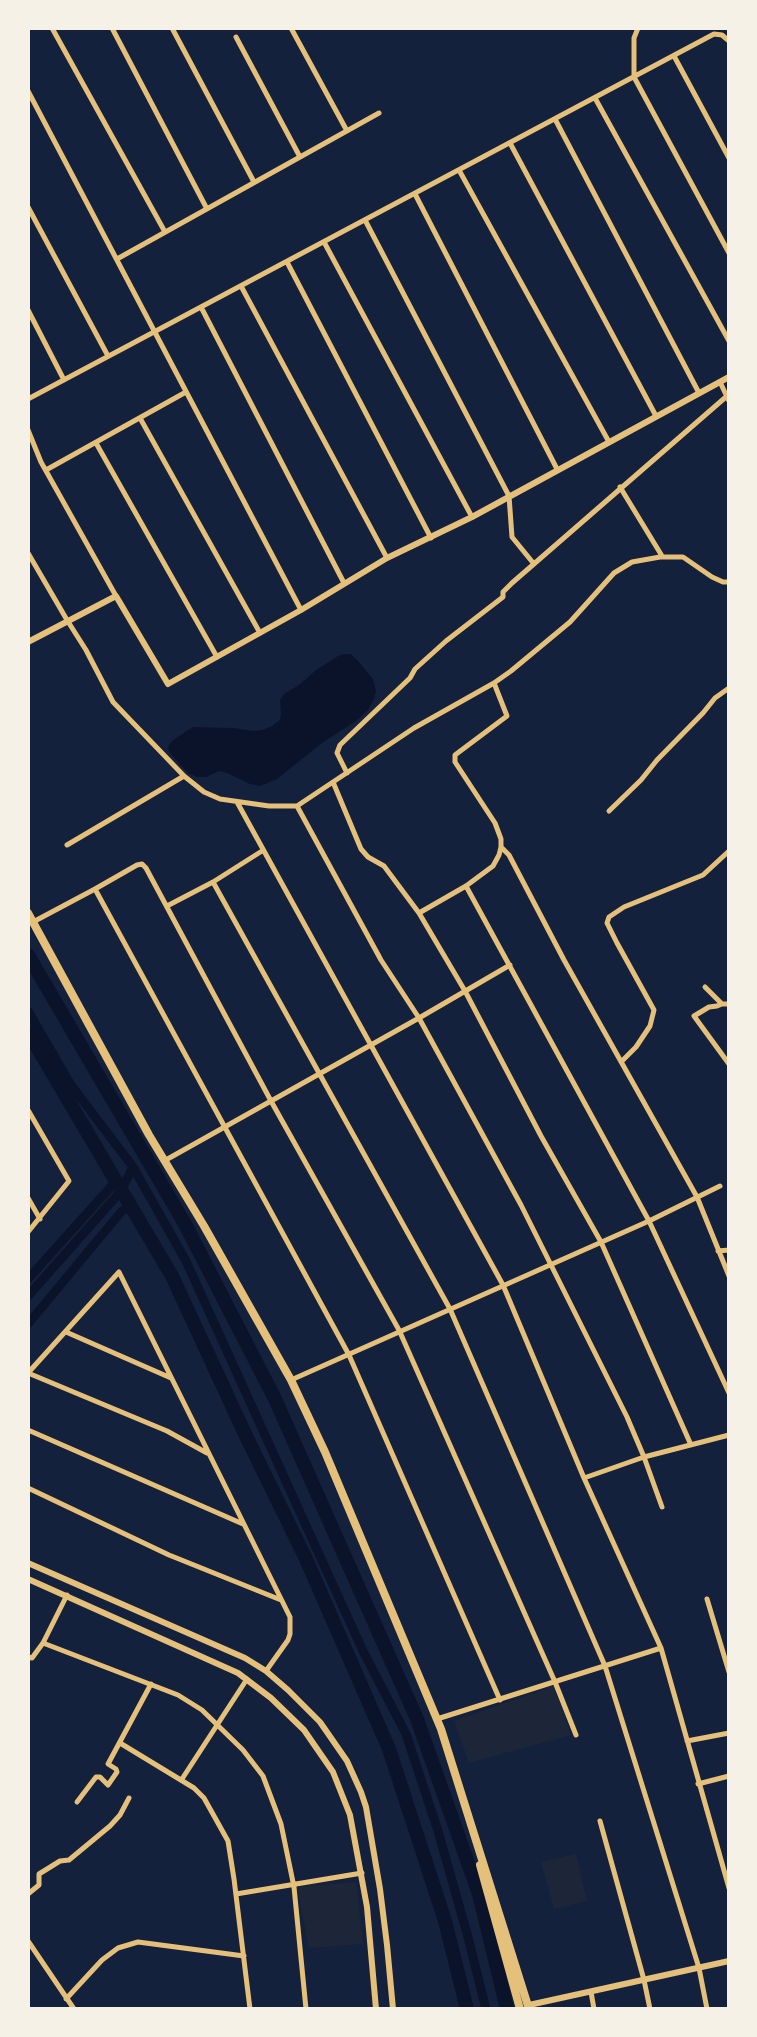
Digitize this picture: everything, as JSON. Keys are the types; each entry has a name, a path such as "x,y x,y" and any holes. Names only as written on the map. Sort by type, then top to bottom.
{"main road":[{"path":"28,913 164,1161 291,1380 325,1452 437,1719 467,1811 484,1885 526,2008"}],"street":[{"path":"52,28 165,232"},
{"path":"113,28 207,209"},
{"path":"172,28 254,183"},
{"path":"291,28 347,131"},
{"path":"638,28 634,38 634,77 729,253"},
{"path":"28,399 714,34 722,35 729,41"},
{"path":"236,37 300,157"},
{"path":"674,56 729,158"},
{"path":"28,91 301,610"},
{"path":"595,98 729,341"},
{"path":"117,259 379,113"},
{"path":"555,119 699,393"},
{"path":"510,143 656,416"},
{"path":"459,170 609,442"},
{"path":"415,194 557,470"},
{"path":"28,207 108,356"},
{"path":"365,220 509,496 512,537 534,564"},
{"path":"324,242 472,517"},
{"path":"287,262 431,538"},
{"path":"241,286 387,558"},
{"path":"201,307 344,583"},
{"path":"28,310 64,380"},
{"path":"28,430 46,470 168,684 301,610 387,558 472,517 729,377"},
{"path":"347,773 337,753 340,745 446,641 503,597 503,592 620,487 728,398 720,382"},
{"path":"46,470 186,393"},
{"path":"140,418 260,633"},
{"path":"96,443 217,657"},
{"path":"620,487 663,557"},
{"path":"28,553 82,643 113,702 184,776 204,792 220,799 269,806 297,806 414,728 494,683 570,622 614,573 632,562 682,557 712,577 729,582"},
{"path":"28,642 116,596"},
{"path":"419,913 466,886 493,866 501,847 495,823 454,762 454,755 507,716 494,683"},
{"path":"609,811 641,780 715,698 729,688"},
{"path":"67,845 184,776"},
{"path":"333,782 361,849 368,857 384,866 419,913 465,991 541,1136 601,1242 691,1445"},
{"path":"237,802 503,1285 584,1479 661,1648 729,1888"},
{"path":"297,806 381,960 419,1018 551,1263 627,1417 645,1457 662,1507"},
{"path":"501,847 509,855 697,1197 729,1276"},
{"path":"167,906 214,882 262,851"},
{"path":"621,1062 636,1047 650,1026 654,1010 607,923 609,917 703,875 729,851"},
{"path":"33,922 142,864 400,1330 576,1735"},
{"path":"214,882 450,1309 606,1666 699,1968 707,2009"},
{"path":"466,886 649,1221 729,1393"},
{"path":"95,890 349,1355 500,1700"},
{"path":"164,1161 510,965"},
{"path":"705,987 725,1004"},
{"path":"725,1004 709,1007 694,1016 729,1064"},
{"path":"28,1110 69,1181 28,1232"},
{"path":"291,1380 649,1221 720,1186"},
{"path":"28,1198 40,1219"},
{"path":"718,1251 729,1250"},
{"path":"208,1454 167,1431 28,1373 119,1272 290,1617 290,1634 266,1671"},
{"path":"66,1332 172,1378"},
{"path":"28,1430 243,1524"},
{"path":"584,1479 645,1457 729,1435"},
{"path":"28,1488 169,1555 281,1600"},
{"path":"28,1563 245,1658 266,1671 303,1704 330,1735 347,1760 361,1791 372,1837 393,2009"},
{"path":"28,1579 219,1663 247,1679 304,1730 327,1761 340,1785 350,1815 367,1907 376,2009"},
{"path":"29,1659 43,1643 67,1595"},
{"path":"707,1599 729,1672"},
{"path":"43,1643 178,1695 202,1710 243,1750 262,1776 281,1825 293,1884 306,2009"},
{"path":"437,1719 661,1648"},
{"path":"182,1779 247,1679"},
{"path":"77,1802 96,1777 109,1785 117,1770 108,1764 151,1684"},
{"path":"687,1741 729,1733"},
{"path":"120,1743 182,1779 204,1798 228,1841 250,2009"},
{"path":"698,1784 729,1776"},
{"path":"28,1894 38,1885 39,1874 60,1861 69,1860 110,1826 129,1798"},
{"path":"600,1821 650,2009"},
{"path":"236,1894 362,1874"},
{"path":"28,1941 74,2009"},
{"path":"66,2000 102,1960 118,1948 138,1942 244,1956"},
{"path":"526,2008 729,1961"},
{"path":"590,1992 594,2009"}],"shaded area":[{"path":"344,654 351,654 373,679 376,691 374,699 368,710 356,721 322,743 277,779 260,786 219,771 206,777 197,777 188,773 169,752 168,747 172,741 194,727 253,731 272,726 279,721 280,700 284,694 316,670"},
{"path":"554,1686 571,1735 469,1763 454,1721"},
{"path":"576,1854 587,1901 554,1909 541,1862"},
{"path":"356,1882 363,1944 309,1948 297,1887"}],"waterway":[{"path":"28,955 185,1224 275,1399 417,1719 479,1894 507,2009"},
{"path":"28,1011 71,1085 133,1167 186,1261 363,1651 406,1734 438,1831 486,2009"},
{"path":"28,1032 172,1276 306,1559 389,1749 445,1921 467,2009"},
{"path":"28,1296 121,1191 133,1167"},
{"path":"28,1279 116,1181 130,1205 121,1212 28,1324"}]}
